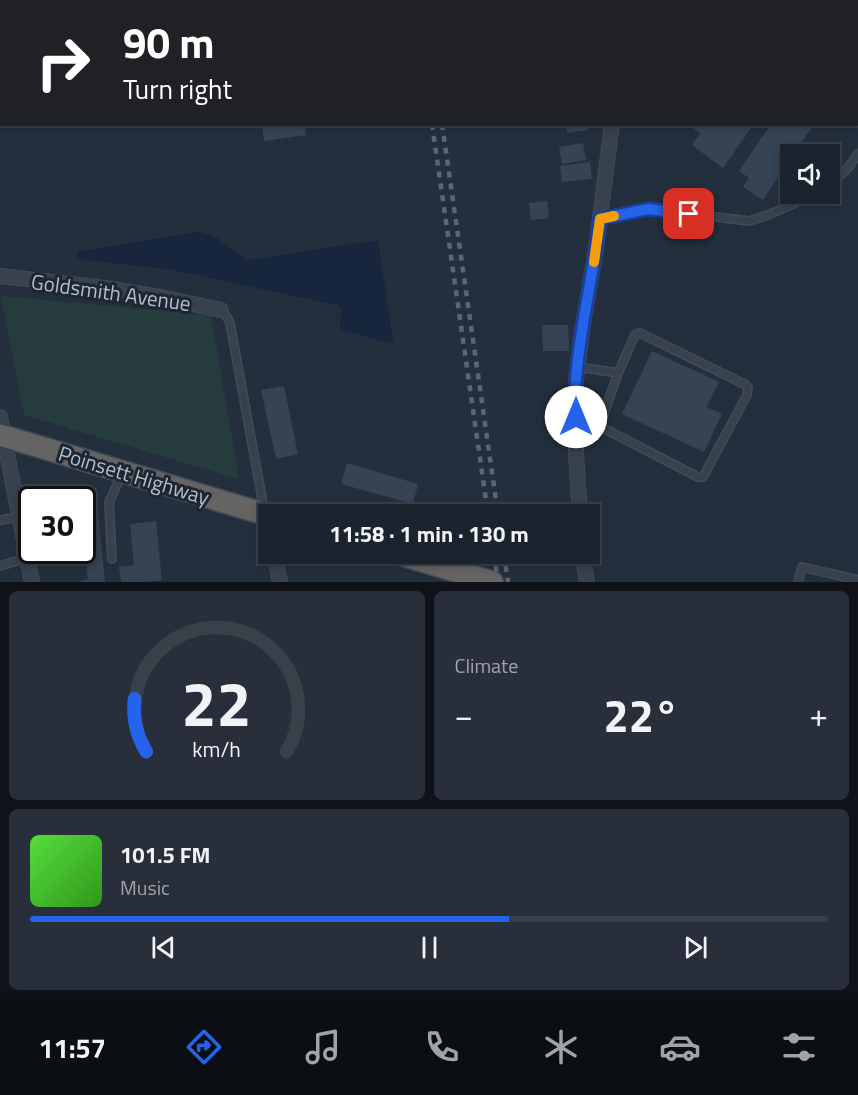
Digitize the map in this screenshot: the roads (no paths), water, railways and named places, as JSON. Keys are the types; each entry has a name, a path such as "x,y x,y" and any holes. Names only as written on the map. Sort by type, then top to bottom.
{"highway":[{"name":"Poinsett Highway","path":"1,429 258,517"},
{"path":"437,564 492,582"}],"street":[{"path":"579,504 576,453 576,381 612,126"},
{"name":"Goldsmith Avenue","path":"0,276 105,288 221,310"},
{"path":"1,429 18,512"},
{"path":"28,564 32,582"},
{"path":"276,564 280,582"},
{"path":"584,564 587,582"}],"lane":[{"path":"840,176 858,154"},
{"path":"600,219 648,209 749,221 793,204"},
{"path":"221,310 230,323 264,504"},
{"path":"640,333 748,388 747,395 703,477 698,477 603,428 601,422 618,373 635,335 640,333"},
{"path":"578,367 618,373"},
{"path":"112,559 109,502 123,472"},
{"path":"0,520 18,517"},
{"path":"0,566 18,561"},
{"path":"798,582 802,567 836,579 858,580"}],"water":[{"path":"200,232 214,236 248,260 378,240 393,341 390,344 340,329 341,308 336,304 173,270 76,257 79,251"}],"railway":[{"path":"432,126 487,504"},
{"path":"442,126 497,504"},
{"path":"495,564 498,582"},
{"path":"505,564 508,582"}]}
